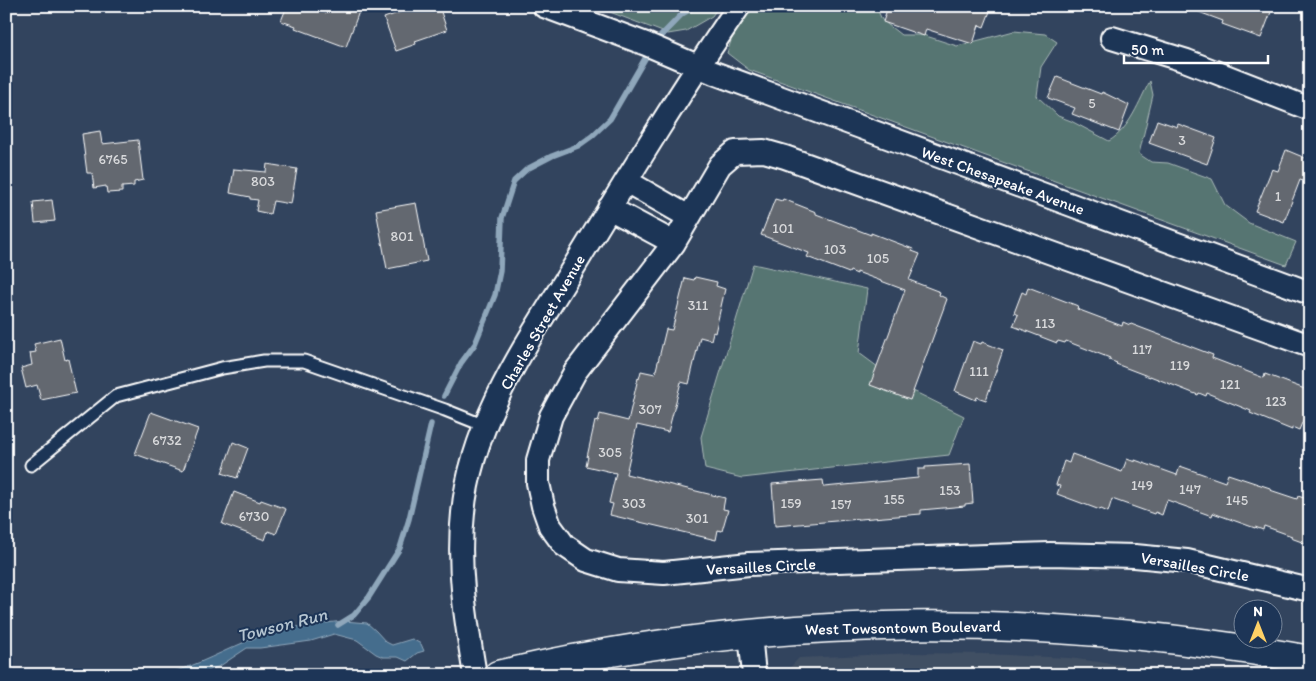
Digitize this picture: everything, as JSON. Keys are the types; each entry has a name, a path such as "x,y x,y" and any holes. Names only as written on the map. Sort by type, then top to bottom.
{"main road":[{"name":"West Towsontown Boulevard","path":"498,675 593,654 647,645 750,633 872,625 1053,627 1189,641 1310,660"}],"street":[{"name":"West Chesapeake Avenue","path":"544,6 697,66 1310,293"},
{"name":"Charles Street Avenue","path":"475,675 462,580 461,545 463,513 468,484 474,456 485,426 514,367 609,208 697,66 739,6"},
{"path":"1112,38 1187,61 1310,109"},
{"name":"Versailles Circle","path":"1310,346 785,157 764,152 735,152 720,165 674,244 575,372 551,416 538,460 538,483 550,526 564,545 586,560 618,570 664,573 749,564 1050,554 1135,556 1187,562 1310,590"},
{"path":"626,181 689,217"},
{"path":"609,208 674,244"},
{"path":"750,633 754,675"}],"lane":[{"path":"31,465 116,396 222,368 264,361 304,361 485,426"}],"shaded area":[{"name":"Towson Run","path":"344,621 367,623 386,642 392,645 412,639 421,644 424,651 417,653 407,661 398,657 383,657 357,640 334,634 311,641 247,648 220,666 197,675 162,675 175,672 270,633 302,626"},
{"path":"912,653 1069,658 1193,675 783,675 799,658"}],"green space":[{"path":"594,6 719,6 712,16 686,31 668,34"},
{"path":"751,6 876,6 882,20 901,35 923,35 957,46 1014,31 1045,34 1057,42 1041,67 1037,96 1058,116 1109,141 1128,122 1150,81 1153,95 1139,154 1151,162 1168,163 1212,179 1225,205 1249,223 1296,242 1286,265 749,70 727,53 735,29"},
{"path":"753,264 867,289 859,353 905,387 964,416 949,455 742,478 705,469 701,437"}],"building":[{"path":"287,6 308,6 326,13 329,6 361,6 346,47 281,21"},
{"path":"417,6 439,6 447,30 415,41 416,44 396,51 384,18"},
{"path":"888,6 992,6 984,27 979,25 973,44 926,29 924,36 883,22"},
{"path":"1188,6 1256,6 1271,12 1261,38 1222,24 1223,21 1188,8"},
{"path":"1057,77 1101,94 1102,92 1129,105 1119,132 1072,114 1075,108 1048,98"},
{"path":"1157,120 1177,127 1178,124 1216,138 1207,164 1149,143"},
{"path":"100,131 102,144 138,140 143,180 134,182 134,186 122,187 122,192 107,193 106,186 94,188 92,173 87,173 82,134"},
{"path":"1286,150 1310,160 1310,163 1303,181 1300,180 1284,222 1255,211 1272,169 1278,171"},
{"path":"267,164 297,169 291,204 273,201 270,214 256,211 258,200 230,193 234,169 266,172"},
{"path":"775,199 782,201 783,199 816,212 816,214 913,249 912,251 920,254 909,280 940,292 939,295 947,299 910,400 870,385 905,290 857,272 857,274 850,271 849,273 807,257 809,253 761,235"},
{"path":"52,200 55,221 35,223 33,202"},
{"path":"416,203 427,261 387,269 376,210"},
{"path":"695,277 717,282 716,286 725,289 715,333 713,332 711,340 700,337 689,384 681,382 668,432 637,425 626,474 725,498 723,509 728,510 722,531 718,530 716,540 610,515 613,504 609,503 616,473 586,466 595,421 598,422 600,414 628,421 641,371 655,374 666,329 672,330 685,278 694,280"},
{"path":"1028,287 1078,306 1077,309 1122,326 1123,322 1131,324 1213,355 1212,358 1264,378 1265,374 1310,391 1310,404 1299,430 1292,427 1292,430 1207,393 1206,396 1199,393 1198,395 1150,377 1116,364 1109,360 1110,358 1066,341 1065,343 1058,341 1057,343 1013,326 1018,315 1014,313 1022,292 1026,294"},
{"path":"60,338 65,360 68,359 76,393 41,400 37,385 26,388 21,368 32,365 30,353 36,352 34,344"},
{"path":"973,341 981,344 982,342 1003,350 986,400 977,397 976,400 955,391"},
{"path":"151,412 198,429 183,471 135,454"},
{"path":"233,442 248,448 237,478 222,473"},
{"path":"1072,454 1122,472 1127,459 1177,475 1180,466 1225,482 1228,474 1297,499 1298,496 1310,500 1310,545 1264,526 1263,530 1255,528 1213,513 1212,516 1167,500 1162,515 1112,499 1108,512 1057,494 1060,486 1056,485 1064,461 1069,463"},
{"path":"970,464 973,503 965,504 965,506 921,510 921,514 775,526 772,484 823,480 824,487 918,478 918,469 925,469 925,467"},
{"path":"234,492 286,509 276,534 268,531 265,540 222,524"}],"waterway":[{"path":"655,42 682,14 696,6"},
{"path":"444,396 461,363 475,344 495,295 500,271 502,218 514,181 527,169 552,156 578,146 610,119 650,50"},
{"path":"338,625 354,615 369,597 400,548 409,519 431,424"}]}
